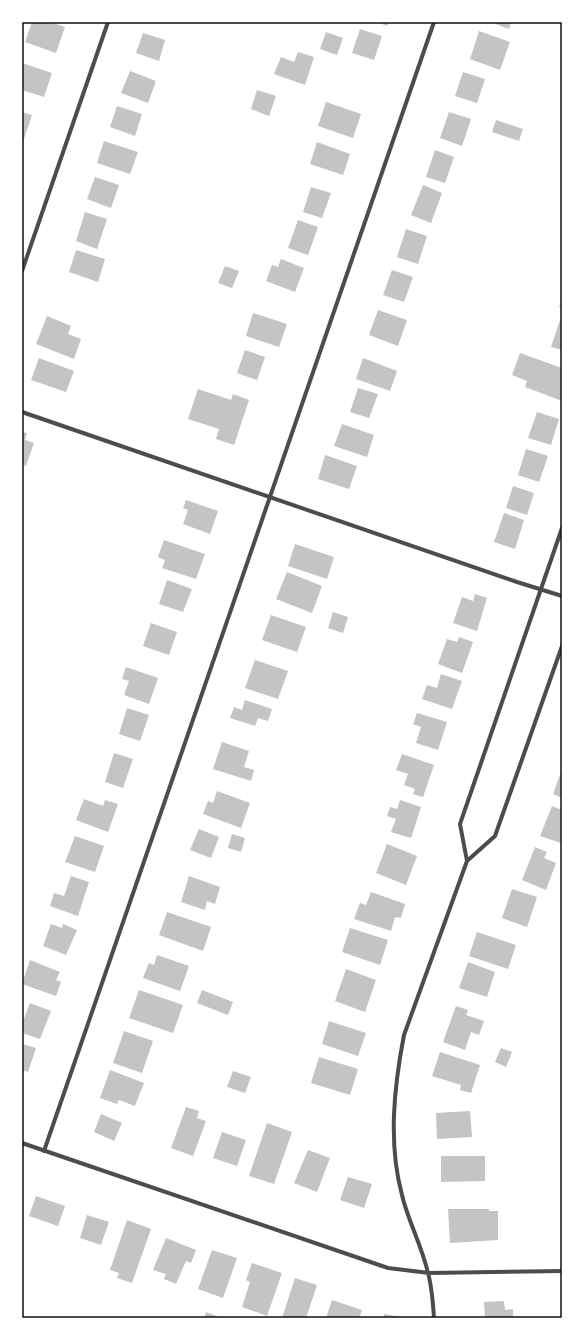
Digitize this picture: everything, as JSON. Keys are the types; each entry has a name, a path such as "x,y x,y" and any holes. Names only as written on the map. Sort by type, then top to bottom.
{"street":[{"path":"22,271 108,22"},
{"path":"44,1151 434,22"},
{"path":"22,412 517,582 541,588 562,596"},
{"path":"467,861 460,824 562,528"},
{"path":"434,1318 429,1273 402,1196 397,1174 394,1138 394,1101 398,1064 404,1035 467,861 495,836 562,646"},
{"path":"22,1143 388,1268 429,1273 562,1271"}],"building":[{"path":"32,22 50,22 65,27 56,53 25,42"},
{"path":"377,22 389,22 387,26"},
{"path":"490,22 511,22 509,29"},
{"path":"360,29 382,36 374,60 352,53"},
{"path":"479,31 510,42 500,70 470,59"},
{"path":"326,32 343,38 337,55 320,49"},
{"path":"143,33 165,40 159,61 136,53"},
{"path":"298,52 314,57 305,85 274,74 281,57 294,62"},
{"path":"22,63 52,73 44,97 22,90"},
{"path":"130,71 156,81 148,103 121,93"},
{"path":"463,72 485,79 477,103 455,96"},
{"path":"257,90 276,96 269,116 251,109"},
{"path":"326,102 361,114 353,138 318,126"},
{"path":"117,106 142,114 135,136 110,127"},
{"path":"22,112 32,115 22,145"},
{"path":"449,112 471,119 462,146 440,138"},
{"path":"496,120 523,129 519,141 492,132"},
{"path":"104,141 138,152 130,174 97,163"},
{"path":"317,142 350,154 343,175 310,164"},
{"path":"435,150 454,157 445,183 426,177"},
{"path":"95,177 119,185 111,208 87,199"},
{"path":"423,185 442,193 431,223 411,215"},
{"path":"311,187 331,193 322,218 303,212"},
{"path":"85,212 107,219 97,249 76,241"},
{"path":"298,220 318,227 308,255 288,248"},
{"path":"406,229 427,236 418,264 397,257"},
{"path":"76,250 105,259 98,282 69,272"},
{"path":"281,259 304,268 295,292 266,281 272,265 278,267"},
{"path":"225,266 239,271 232,288 218,283"},
{"path":"392,270 413,277 404,302 383,295"},
{"path":"562,299 562,309 559,307"},
{"path":"378,310 407,320 398,346 369,335"},
{"path":"253,313 287,324 279,347 246,336"},
{"path":"47,316 71,326 68,334 81,339 74,359 36,344"},
{"path":"560,320 562,320 562,350 551,347"},
{"path":"245,350 265,357 257,380 237,373"},
{"path":"520,353 562,368 562,401 525,387 527,381 512,375"},
{"path":"39,358 74,371 66,392 31,380"},
{"path":"363,358 397,371 390,391 356,379"},
{"path":"358,388 378,394 369,418 350,412"},
{"path":"198,389 231,400 233,394 249,400 234,445 216,439 219,429 188,419"},
{"path":"537,412 559,419 551,445 528,438"},
{"path":"342,424 374,435 367,457 334,446"},
{"path":"22,432 27,433 25,440 34,443 26,466 22,464"},
{"path":"526,449 548,456 539,482 518,475"},
{"path":"325,455 357,466 349,489 318,479"},
{"path":"513,486 534,493 527,515 506,508"},
{"path":"186,500 218,511 210,534 183,524 188,510 183,508"},
{"path":"504,513 524,520 515,549 494,542"},
{"path":"164,540 205,554 196,579 162,568 165,560 158,557"},
{"path":"295,544 334,557 327,579 288,566"},
{"path":"287,572 322,586 312,613 276,599"},
{"path":"167,580 192,589 183,612 159,604"},
{"path":"475,594 487,598 477,631 453,623 462,597 473,601"},
{"path":"333,612 348,617 343,633 328,628"},
{"path":"271,615 306,627 297,652 262,640"},
{"path":"151,623 177,632 169,655 143,646"},
{"path":"459,637 473,642 462,673 438,664 447,639 457,642"},
{"path":"255,660 288,671 278,699 245,688"},
{"path":"126,667 158,678 149,704 124,695 129,681 122,679"},
{"path":"441,674 462,681 452,709 422,699 427,685 437,688"},
{"path":"245,700 272,709 268,721 258,718 255,726 230,718 234,707 242,710"},
{"path":"127,708 149,715 140,741 119,734"},
{"path":"417,713 447,722 438,750 416,743 421,727 413,724"},
{"path":"222,742 249,751 244,767 254,770 251,781 213,769"},
{"path":"114,753 133,759 123,788 105,782"},
{"path":"402,754 434,765 423,797 413,794 415,789 404,785 408,774 396,770"},
{"path":"562,769 562,798 553,794"},
{"path":"217,791 250,803 241,828 203,814 208,801 213,803"},
{"path":"84,799 103,806 105,800 118,804 108,832 76,820"},
{"path":"400,800 421,807 411,838 391,832 396,819 387,816 390,807 397,809"},
{"path":"552,806 562,810 561,843 540,836"},
{"path":"199,829 219,837 211,858 190,850"},
{"path":"232,834 245,838 241,852 228,848"},
{"path":"75,836 104,846 95,872 65,862"},
{"path":"387,844 417,856 406,885 376,873"},
{"path":"535,847 547,852 544,858 556,863 546,890 522,880"},
{"path":"71,876 89,882 78,916 50,906 54,893 64,896"},
{"path":"189,876 220,887 215,904 207,901 205,910 181,902"},
{"path":"512,889 537,897 527,927 502,918"},
{"path":"371,892 405,904 401,918 395,917 391,931 354,919 360,903 366,905"},
{"path":"167,912 211,927 203,951 159,935"},
{"path":"51,924 62,928 63,924 77,930 66,955 43,946"},
{"path":"350,928 388,940 380,965 342,952"},
{"path":"477,932 516,945 508,969 469,956"},
{"path":"157,955 189,966 180,991 143,978 149,963 154,965"},
{"path":"30,960 60,972 56,980 61,982 56,996 22,984"},
{"path":"468,962 495,972 487,997 459,988"},
{"path":"346,969 376,980 365,1012 335,1001"},
{"path":"139,990 183,1005 173,1033 129,1018"},
{"path":"202,990 233,1002 228,1015 197,1003"},
{"path":"30,1003 51,1011 40,1039 22,1033 22,1024"},
{"path":"456,1006 468,1010 466,1015 484,1021 479,1035 471,1032 465,1050 443,1042"},
{"path":"329,1021 366,1033 358,1056 322,1044"},
{"path":"124,1031 153,1041 142,1073 113,1063"},
{"path":"22,1044 36,1048 28,1072 22,1070"},
{"path":"501,1048 512,1052 506,1067 495,1062"},
{"path":"440,1052 480,1065 471,1093 460,1090 461,1085 432,1076"},
{"path":"319,1057 358,1069 350,1095 311,1083"},
{"path":"110,1070 144,1083 135,1106 119,1100 117,1104 100,1098"},
{"path":"233,1071 251,1077 245,1093 227,1087"},
{"path":"186,1107 199,1111 197,1118 206,1121 193,1156 171,1148"},
{"path":"470,1111 472,1137 437,1139 436,1113"},
{"path":"101,1114 122,1123 114,1141 94,1132"},
{"path":"267,1123 292,1132 274,1184 249,1176"},
{"path":"222,1132 246,1140 237,1166 213,1158"},
{"path":"308,1150 330,1158 317,1192 294,1183"},
{"path":"441,1156 485,1156 485,1181 441,1182"},
{"path":"348,1177 372,1184 364,1208 340,1200"},
{"path":"36,1196 65,1206 58,1226 29,1216"},
{"path":"448,1209 489,1209 489,1211 498,1211 498,1240 450,1243"},
{"path":"87,1215 109,1222 101,1245 80,1238"},
{"path":"127,1220 151,1229 132,1283 117,1278 119,1273 110,1270"},
{"path":"166,1238 196,1250 191,1263 186,1261 176,1284 164,1279 166,1274 153,1270"},
{"path":"212,1250 237,1258 223,1298 198,1289"},
{"path":"252,1263 282,1273 267,1316 242,1307 250,1282 246,1280"},
{"path":"295,1278 317,1285 306,1318 282,1318"},
{"path":"332,1300 362,1310 359,1318 326,1318"},
{"path":"504,1301 505,1310 513,1309 513,1318 485,1318 484,1302"},
{"path":"206,1312 222,1318 204,1318"},
{"path":"384,1314 401,1317 401,1318 384,1318"}]}
